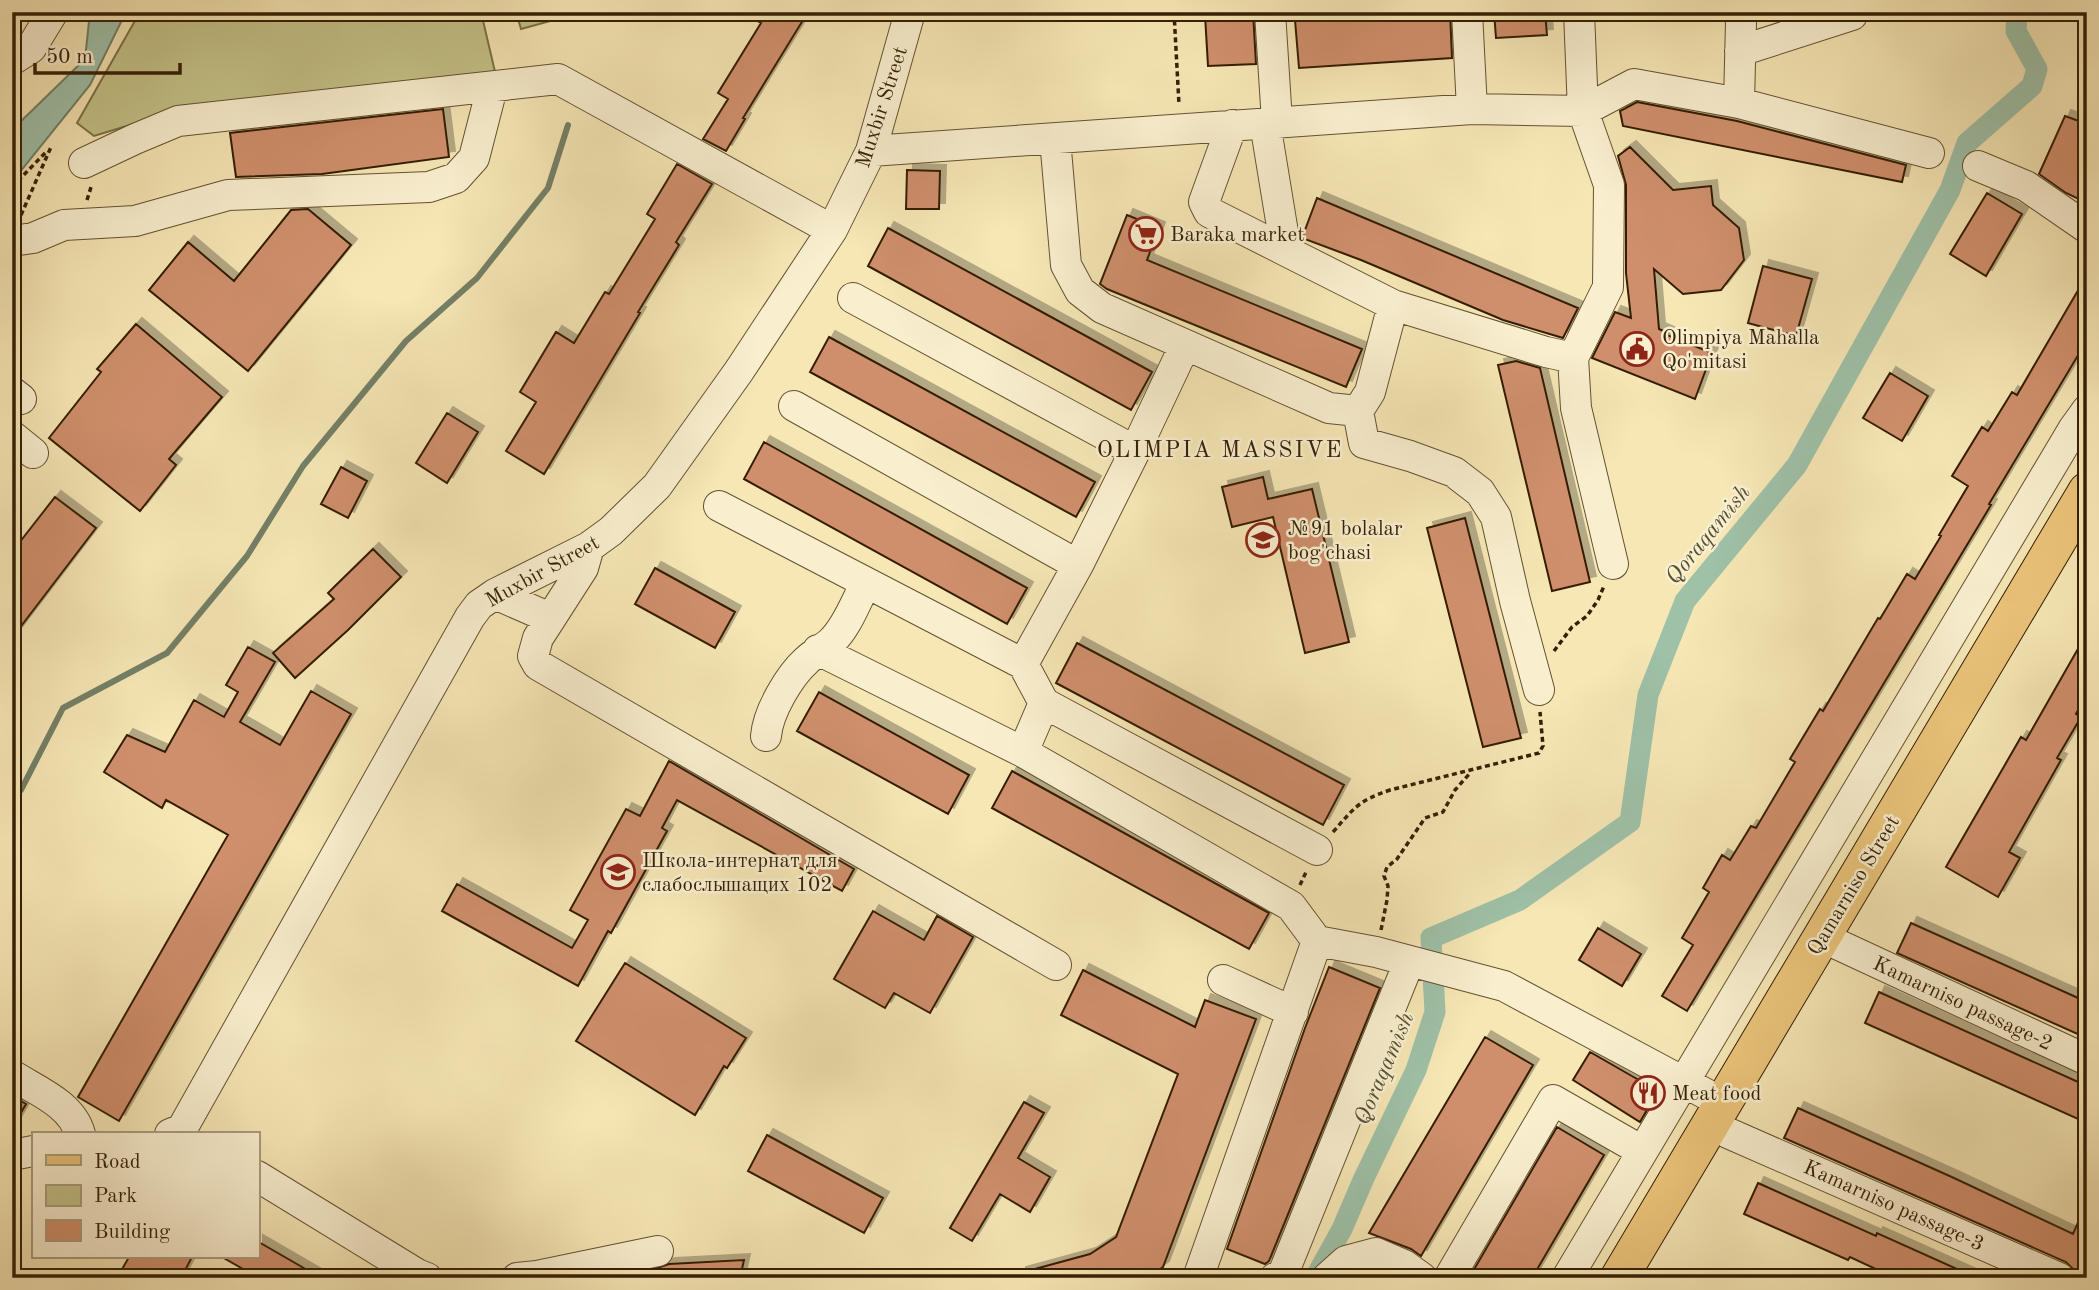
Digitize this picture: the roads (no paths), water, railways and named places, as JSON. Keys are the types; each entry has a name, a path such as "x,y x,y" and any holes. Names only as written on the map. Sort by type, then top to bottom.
{"main road":[{"name":"Qamarniso Street","path":"1641,1278 1726,1118 2087,491"},
{"name":"Qamarniso Street","path":"1619,1278 1839,945 2087,535"}],"street":[{"path":"12,60 31,48 53,12"},
{"name":"Muxbir Street","path":"182,1132 470,617 479,605 495,594 589,547 611,531 657,486 739,371 832,230 871,151 910,12"},
{"path":"1270,12 1271,123 1286,251"},
{"path":"1467,12 1472,109"},
{"path":"1579,12 1583,111 1609,185 1608,287 1573,358 1576,408 1613,564"},
{"path":"1739,12 1739,103"},
{"path":"1740,51 1852,15 1853,12"},
{"path":"84,163 178,121 558,79 832,230"},
{"path":"871,151 1472,109 1583,111 1634,84 1739,103 1929,153"},
{"path":"17,229 33,237 64,225 135,221 228,195 429,187 456,178 474,158 492,88"},
{"path":"1232,125 1204,202 1209,212 1393,305 1573,358"},
{"path":"1055,139 1066,265 1080,291 1102,308 1329,408 1358,411"},
{"path":"1978,166 2026,186 2087,228"},
{"path":"853,298 1135,451"},
{"path":"1393,305 1370,392 1358,411 1364,443 1454,472 1480,492 1496,517 1539,690"},
{"path":"1023,664 1079,565 1185,345"},
{"path":"794,405 1079,565"},
{"path":"1567,1278 2087,410"},
{"path":"719,506 1023,664 1044,704 1317,850"},
{"path":"589,547 583,568 538,638 533,656 538,665 1056,965"},
{"path":"766,736 767,722 791,679 806,660 833,641 866,583"},
{"path":"495,594 550,618"},
{"path":"818,650 1023,752 1291,906 1317,941 1198,1278"},
{"path":"1023,752 1044,704"},
{"name":"Kamarniso passage-3","path":"1317,941 1376,952 1504,986 1683,1083 1726,1118 2059,1278"},
{"name":"Kamarniso passage-2","path":"1839,945 2086,1059"},
{"path":"1275,1278 1283,1274 1409,962"},
{"path":"1223,980 1293,1012"},
{"path":"12,1075 65,1109 79,1132"},
{"path":"1449,1278 1553,1100 1642,1151"},
{"path":"12,1155 32,1151"},
{"path":"259,1177 417,1275 427,1278"},
{"path":"517,1278 658,1251"},
{"path":"1327,1278 1346,1261 1376,1254 1404,1265 1422,1278"}],"waterway":[{"name":"Qoraqamish","path":"1315,1278 1342,1229 1416,1070 1435,1012 1431,938 1520,900 1630,822 1648,695 1685,601 1797,465 1950,190 1967,143 2032,86 2037,69 2016,31 2017,12"},
{"path":"12,798 21,790 63,708 167,653 247,556 303,466 406,341 477,278 548,188 568,125"}],"place":[{"name":"Baraka market","path":"1146,234"},
{"name":"Olimpiya Mahalla Qo'mitasi","path":"1637,349"},
{"name":"№91 bolalar bog'chasi","path":"1263,540"},
{"name":"Школа-интернат для слабослышащих 102","path":"618,872"},
{"name":"Meat food","path":"1648,1093"}],"district":[{"name":"OLIMPIA MASSIVE","path":"1220,449"}]}
